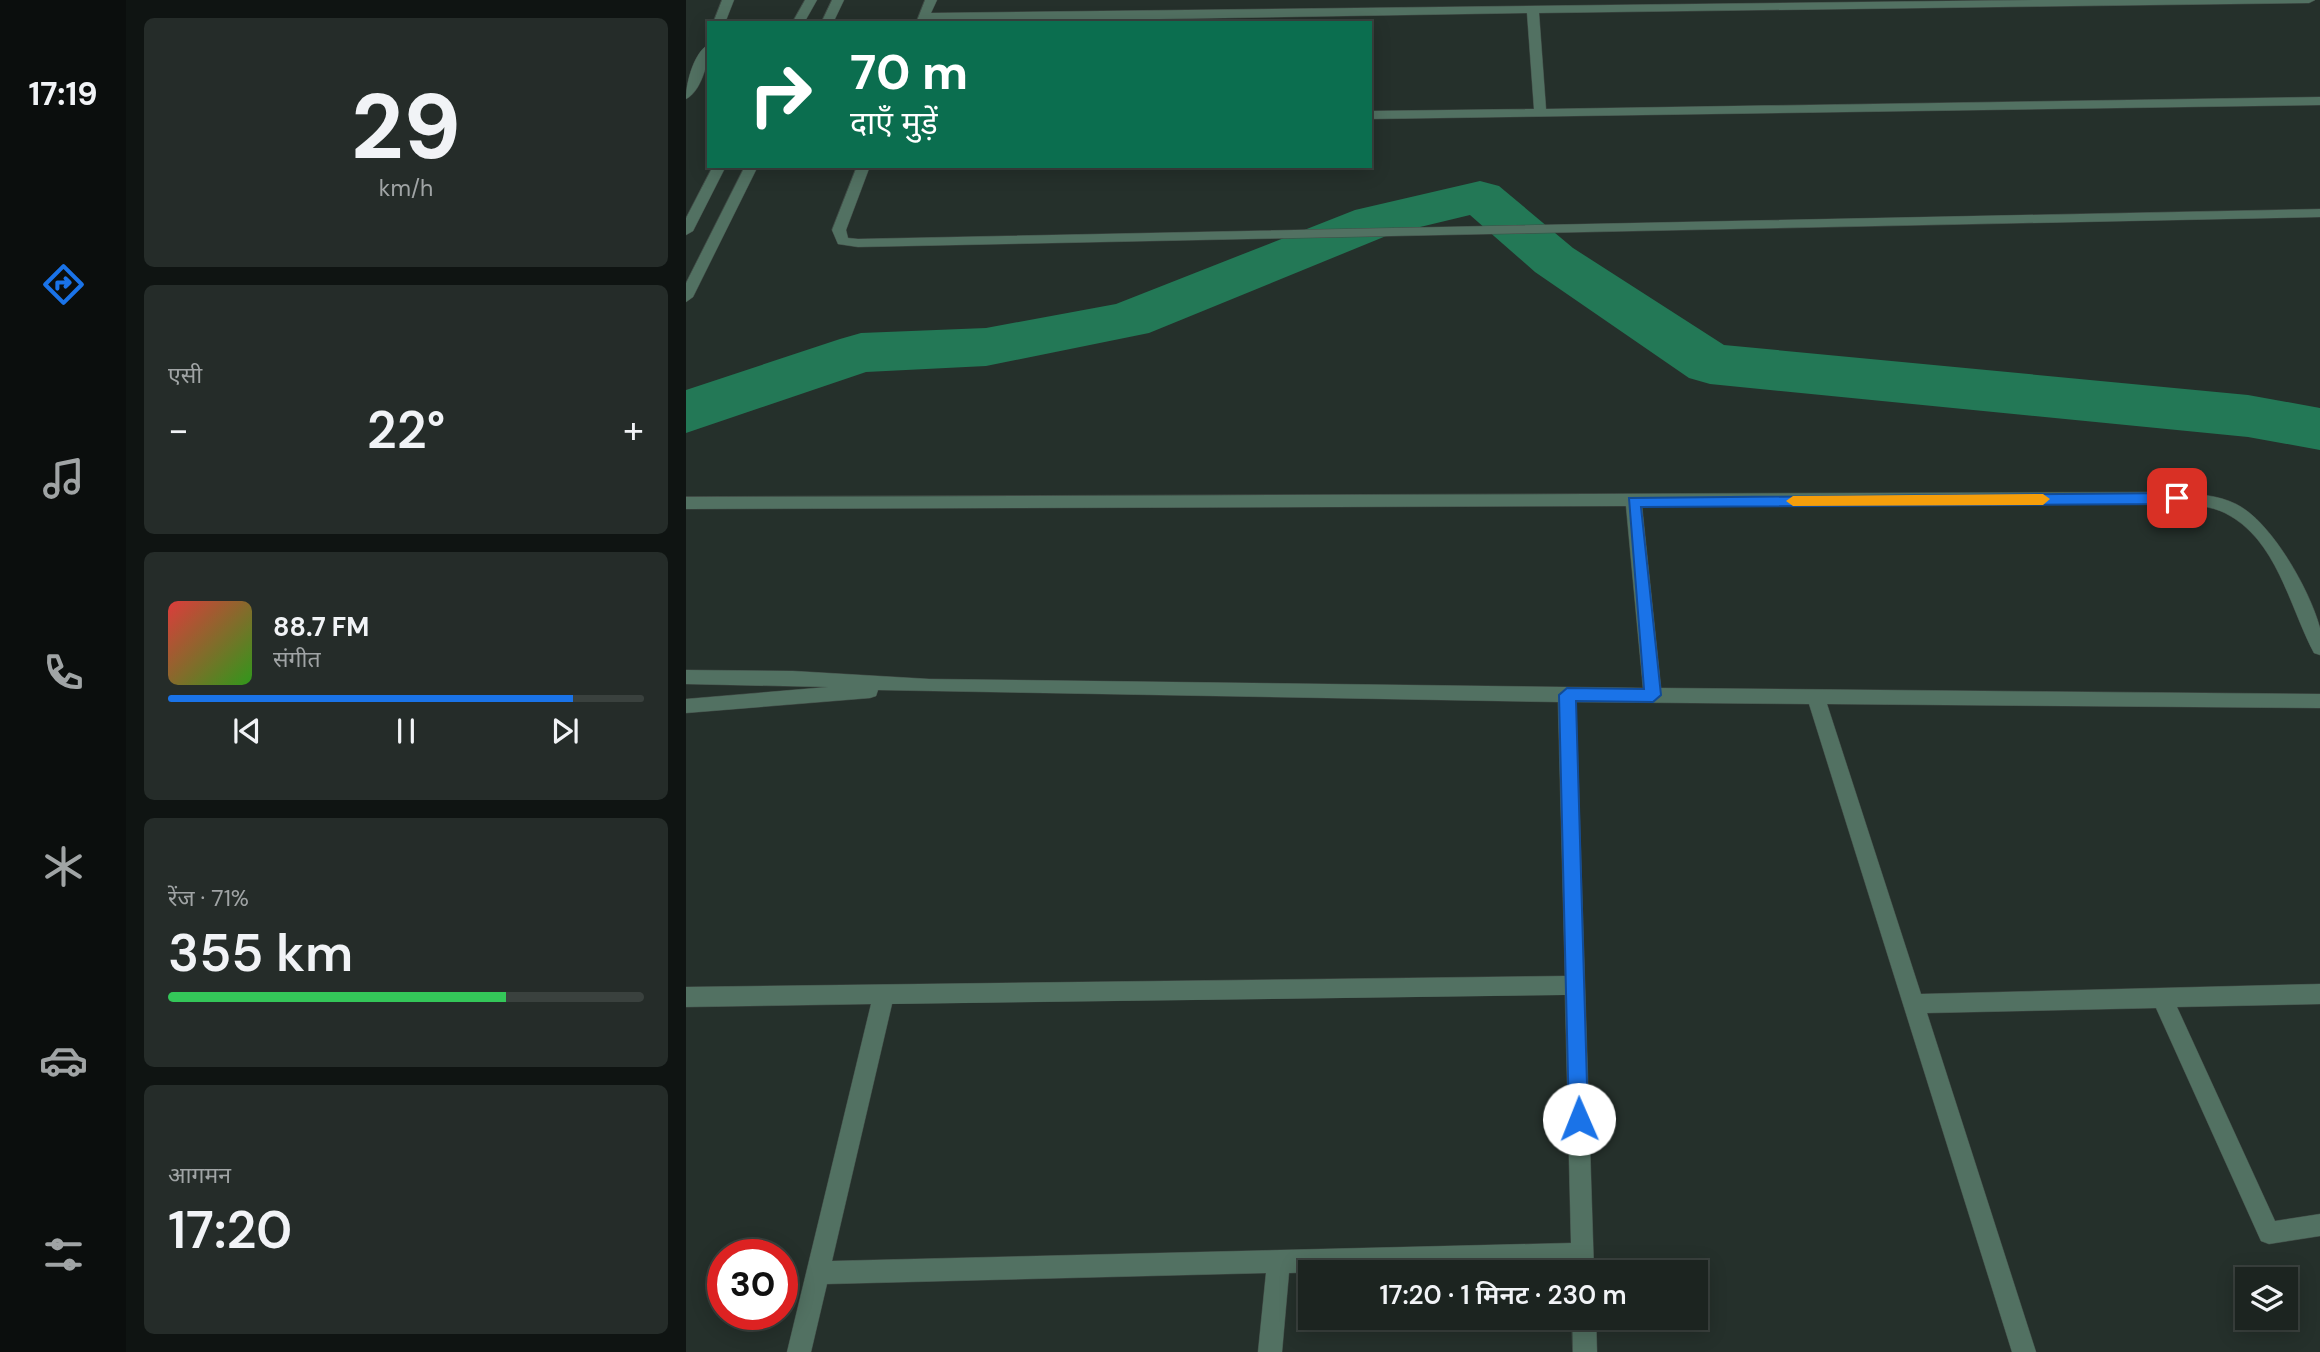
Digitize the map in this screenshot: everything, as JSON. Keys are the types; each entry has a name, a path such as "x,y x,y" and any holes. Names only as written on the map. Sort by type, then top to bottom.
{"street":[{"path":"720,21 728,0"},
{"path":"799,21 811,0"},
{"path":"828,21 838,0"},
{"path":"931,0 923,20 1533,10 1712,4 2309,0"},
{"path":"1533,10 1540,112"},
{"path":"686,55 707,52"},
{"path":"686,95 707,54"},
{"path":"1372,115 2320,101"},
{"path":"686,231 719,168"},
{"path":"686,297 751,168"},
{"path":"863,168 839,230 843,241 858,243 2320,213"},
{"path":"686,503 1634,502 2163,498 2211,501 2233,509 2254,524 2272,545 2320,648"},
{"path":"1634,502 1653,695"},
{"path":"686,677 793,678 929,686 1567,695 2320,701"},
{"path":"686,706 929,686"},
{"path":"1567,695 1583,1260"},
{"path":"1816,697 2024,1352"},
{"path":"686,997 1575,985"},
{"path":"1913,1004 2320,994"},
{"path":"799,1352 884,995"},
{"path":"2162,997 2269,1233 2320,1225"},
{"path":"1270,1352 1278,1262"},
{"path":"818,1273 1298,1262"},
{"path":"1584,1330 1585,1352"}],"waterway":[{"path":"686,412 861,353 986,347 1129,320 1213,284 1374,222 1480,197 1554,260 1710,364 2248,416 2320,429"}],"slow traffic":[{"path":"1793,501 2043,499"}],"route":[{"path":"1579,1119 1567,695 1653,695 1634,502 2177,498"}]}
